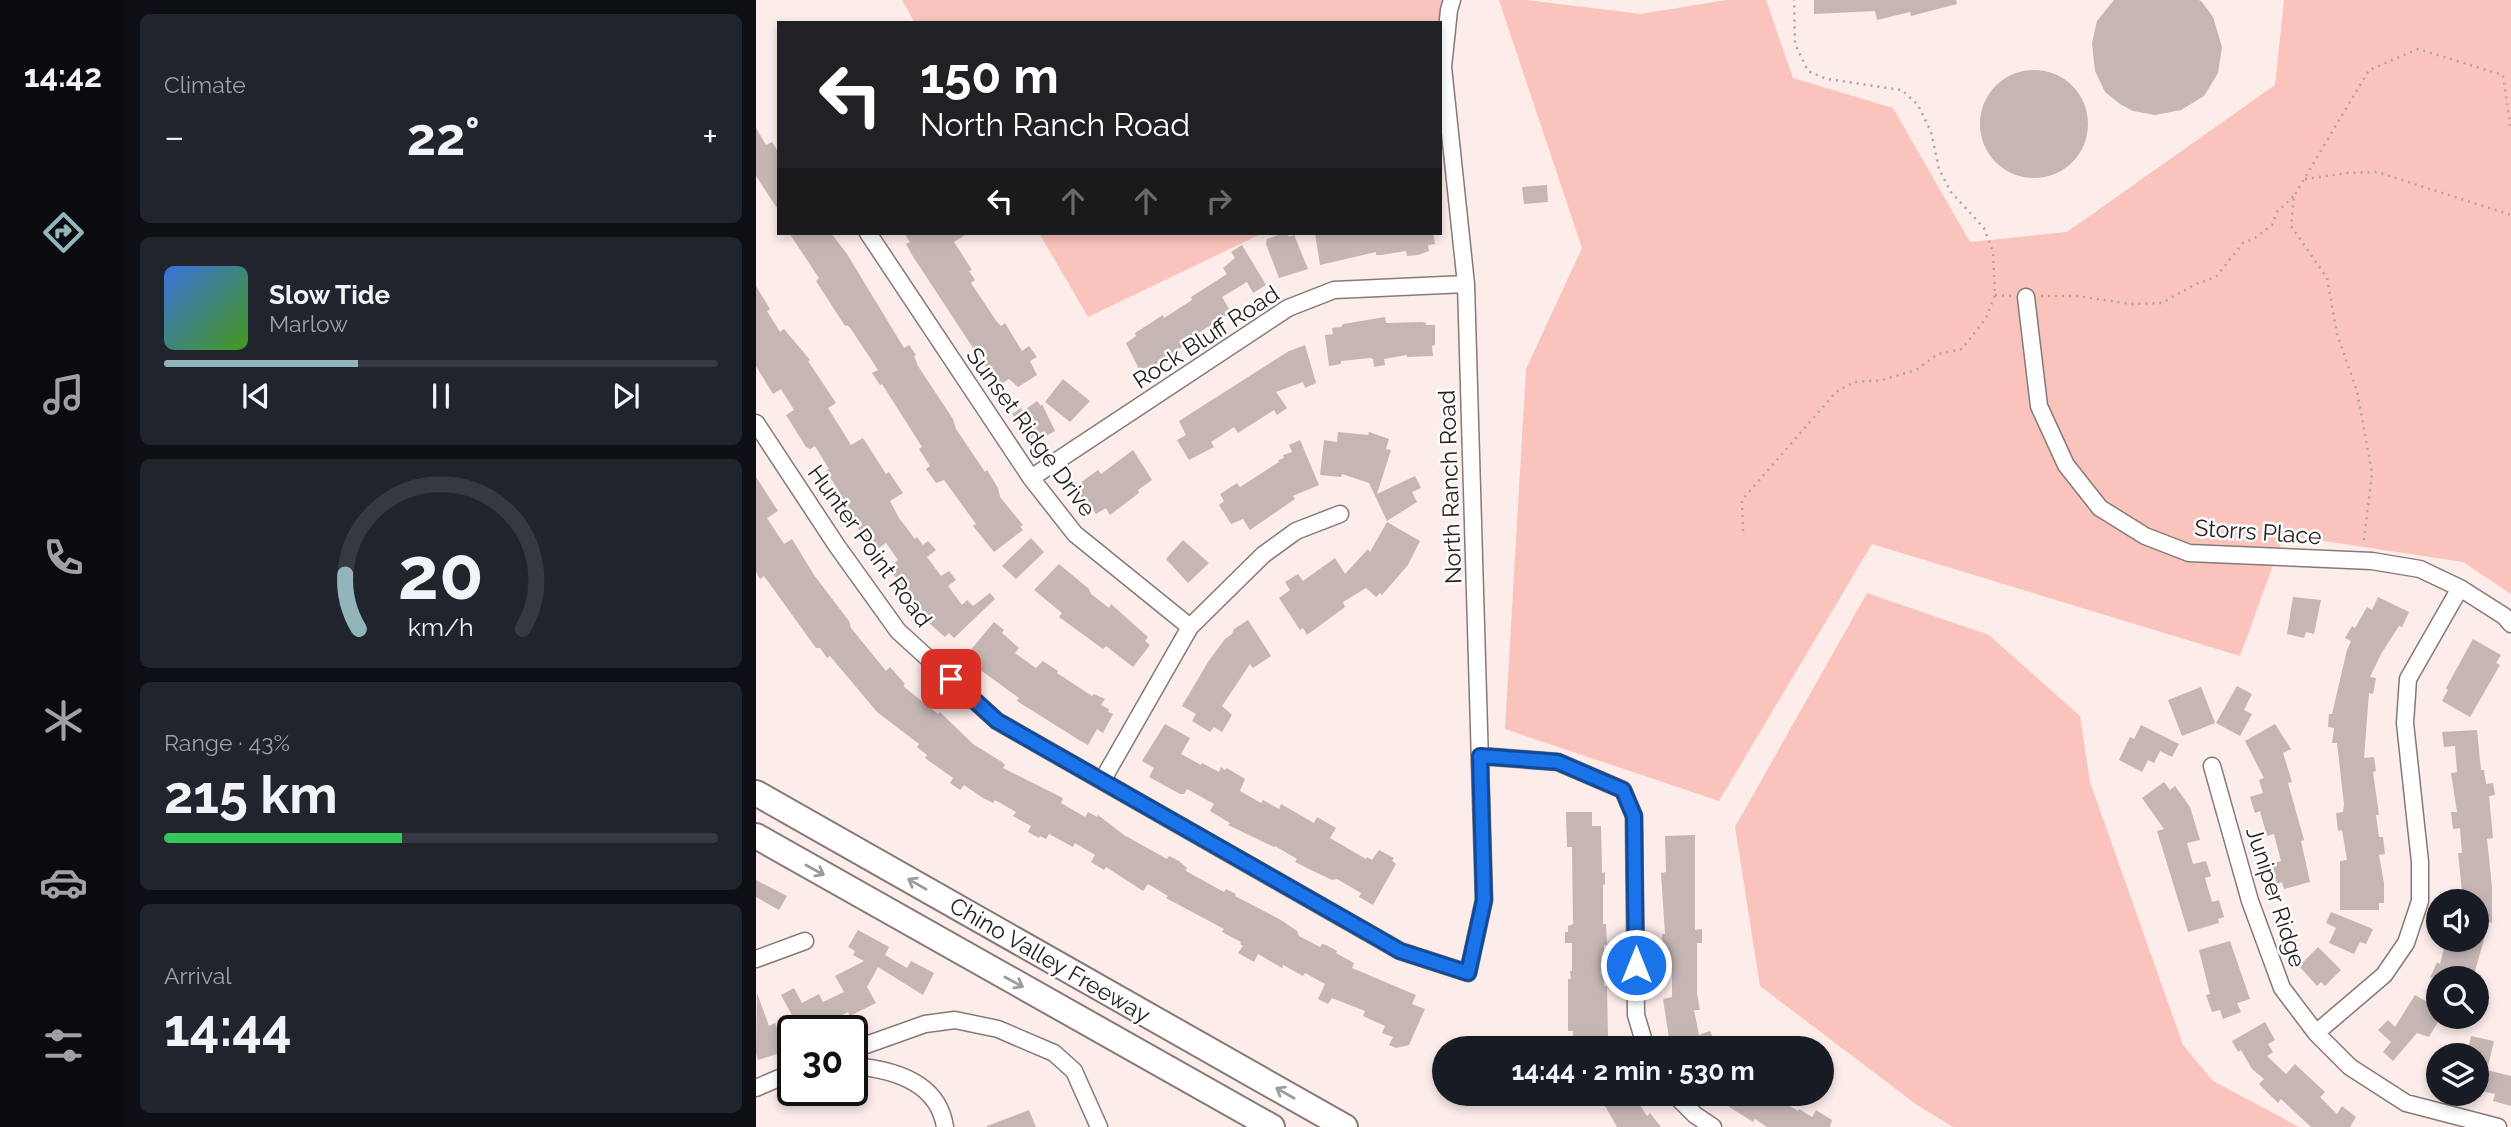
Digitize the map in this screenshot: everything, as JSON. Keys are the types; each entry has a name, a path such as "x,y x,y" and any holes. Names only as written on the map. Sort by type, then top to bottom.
{"highway":[{"name":"Chino Valley Freeway","path":"756,793 1345,1127"},
{"name":"Chino Valley Freeway","path":"756,836 1272,1127"}],"street":[{"name":"North Ranch Road","path":"1452,0 1443,67 1466,284 1484,900 1468,973"},
{"name":"Sunset Ridge Drive","path":"869,235 1031,478 1075,534 1190,627"},
{"name":"Rock Bluff Road","path":"1031,478 1288,308 1334,290 1466,284"},
{"name":"Storrs Place","path":"2026,297 2039,406 2066,465 2100,508 2145,536 2189,553 2372,561 2420,569 2460,588 2504,616 2511,624"},
{"name":"Hunter Point Road","path":"756,424 836,546 898,631 997,721 1400,951 1468,973"},
{"path":"1102,781 1190,627 1263,555 1296,531 1340,514"},
{"path":"2316,1033 2384,975 2406,943 2420,901 2420,862 2405,723 2408,680 2460,588"},
{"path":"1480,756 1558,762 1623,790 1634,816 1636,1015 1642,1036"},
{"name":"Juniper Ridge","path":"2212,766 2250,901 2282,988 2316,1033 2350,1067 2406,1102 2498,1127"},
{"path":"756,959 805,941"},
{"path":"868,1044 925,1024 955,1020 998,1029 1054,1053 1074,1071 1100,1127"},
{"path":"868,1067 919,1082 936,1102 945,1127"},
{"path":"756,1088 777,1079"},
{"path":"1686,1106 1713,1127"}],"path":[{"path":"1743,531 1742,500 1836,392 1854,382 1882,380 1916,370 1938,354 1962,349 1986,318 1995,295 1993,252 1984,228 1951,192 1939,169 1931,132 1918,104 1902,90 1827,79 1808,71 1794,44 1794,0"},
{"path":"2026,297 2077,296 2131,304 2162,303 2196,284 2216,277 2243,243 2272,225 2277,212 2294,196 2369,70 2418,49 2502,75 2511,131"},
{"path":"2304,179 2377,172 2511,215"},
{"path":"2294,196 2291,226 2327,278 2337,334 2357,391 2372,473 2364,540"}],"shaded area":[{"path":"902,0 1447,0 1441,21 914,21"},
{"path":"1499,0 1527,0 1641,14 1726,0 1766,0 1793,78 1893,108 1970,242 2067,232 2275,85 2284,0 2511,0 2511,594 2463,562 2284,535 2240,656 1872,544 1719,801 1505,729 1526,369 1582,248"},
{"path":"1040,235 1259,235 1088,317"},
{"path":"1867,593 1989,635 2080,716 2090,782 2183,1045 2213,1081 2299,1127 1953,1127 1917,1105 1834,1042 1834,1036 1826,1036 1760,986 1735,827"}],"building":[{"path":"1814,0 1956,0 1957,4 1911,16 1910,12 1877,20 1875,11 1814,14"},
{"path":"2114,0 2202,2 2213,17 2222,47 2218,73 2204,96 2181,110 2155,115 2133,111 2105,92 2095,71 2092,43 2097,21"},
{"path":"2034,70 2055,74 2072,86 2084,103 2088,124 2084,145 2072,162 2055,174 2034,178 2013,174 1996,162 1984,145 1980,124 1984,103 1996,86 2013,74"},
{"path":"756,128 766,145 772,142 777,150 777,208 756,176"},
{"path":"1547,185 1548,202 1524,204 1522,187"},
{"path":"790,235 833,235 904,348 909,345 916,355 914,356 918,366 953,419 956,429 985,472 987,470 998,488 1000,497 1023,525 1020,527 1023,530 994,552 973,526 976,524 944,480 936,483 926,469 930,466 919,449 922,447 882,384 880,385 872,373 878,370 816,281 819,278"},
{"path":"905,235 965,235 954,242 972,270 969,271 975,280 971,283 997,322 1001,326 1005,323 1022,351 1029,346 1037,357 1030,361 1037,375 1018,387 1009,379 998,386 912,255 906,244 910,242"},
{"path":"1278,235 1294,235 1308,269 1279,278 1266,244 1267,239"},
{"path":"1315,235 1433,235 1435,244 1428,245 1429,251 1418,255 1407,256 1406,251 1381,255 1376,255 1376,252 1320,265"},
{"path":"1242,245 1266,285 1253,293 1247,282 1222,297 1231,312 1197,334 1200,338 1190,345 1188,343 1152,367 1140,371 1126,343 1136,336 1135,333 1163,315 1164,318 1227,274 1223,268 1235,258 1231,252"},
{"path":"756,286 780,332 784,329 810,360 808,361 836,403 828,408 851,445 863,438 886,474 889,472 903,493 890,501 915,539 917,537 923,545 928,541 936,550 927,557 941,576 949,571 956,580 948,586 962,605 967,600 973,606 990,593 995,599 954,638 949,633 945,637 928,622 930,620 888,568 898,560 886,543 876,550 866,541 837,495 840,493 815,446 810,449 806,447 786,415 794,410 781,389 773,394 756,366"},
{"path":"1385,317 1386,323 1422,322 1435,325 1433,356 1407,355 1384,359 1385,365 1374,367 1373,359 1370,358 1341,361 1341,364 1329,366 1325,335 1333,334 1332,328"},
{"path":"1305,345 1316,383 1305,388 1303,382 1276,392 1287,408 1277,415 1274,410 1238,433 1234,427 1211,442 1214,447 1189,460 1177,440 1186,435 1179,421 1289,351"},
{"path":"1063,379 1090,401 1070,422 1045,402"},
{"path":"1037,401 1041,406 1042,404 1055,431 1037,441 1034,436 1029,440 1012,414 1021,408 1023,411"},
{"path":"1338,432 1368,435 1369,432 1389,439 1386,449 1391,450 1377,494 1415,476 1421,488 1412,492 1417,502 1387,521 1369,483 1342,474 1341,477 1320,475 1324,440 1337,442"},
{"path":"1300,440 1319,485 1293,496 1295,499 1250,530 1243,519 1231,524 1219,505 1224,501 1220,494 1237,483 1240,487 1279,462 1278,460 1284,458 1283,455 1292,452 1289,445"},
{"path":"1133,450 1152,480 1110,515 1106,508 1096,514 1076,488 1098,470 1101,474"},
{"path":"756,477 778,511 767,518 784,544 792,539 814,575 849,621 851,628 886,671 890,667 905,684 903,686 938,714 940,712 973,744 1002,762 1005,765 1003,768 1063,798 1061,803 1085,817 1088,812 1097,817 1098,815 1124,835 1167,859 1169,856 1179,861 1187,868 1186,871 1224,892 1226,889 1236,894 1235,896 1281,920 1297,931 1299,936 1320,947 1322,944 1337,951 1336,953 1354,963 1352,968 1416,995 1412,1004 1425,1009 1409,1045 1396,1048 1389,1045 1393,1037 1382,1033 1385,1026 1363,1016 1365,1011 1332,998 1328,1004 1318,999 1325,984 1305,973 1303,976 1283,965 1282,968 1258,954 1254,962 1238,953 1243,946 1241,942 1222,932 1224,929 1166,898 1168,896 1148,884 1143,891 1106,867 1104,870 1091,862 1095,855 1075,843 1073,847 1049,834 1046,839 1040,836 1039,838 1028,832 1031,826 1013,816 1016,812 995,800 993,803 983,798 964,785 960,790 950,783 953,778 925,758 927,755 917,747 919,744 877,712 830,656 827,658 820,648 816,648 764,576 760,579 756,572"},
{"path":"1387,522 1420,541 1408,565 1382,595 1380,593 1376,597 1366,588 1343,602 1345,607 1307,635 1303,628 1300,630 1279,598 1290,590 1285,582 1298,574 1303,581 1335,558 1345,574 1368,549 1370,552"},
{"path":"1031,538 1044,552 1016,579 1002,566"},
{"path":"1183,540 1209,563 1188,583 1166,559"},
{"path":"1059,564 1089,589 1091,594 1109,608 1111,604 1148,637 1145,641 1150,645 1133,667 1106,646 1103,649 1059,617 1062,613 1034,590"},
{"path":"2293,597 2321,600 2314,634 2306,632 2304,638 2287,634"},
{"path":"2378,597 2409,612 2402,627 2399,626 2381,654 2370,677 2376,678 2373,694 2369,693 2364,758 2374,757 2376,771 2373,772 2379,815 2376,815 2385,854 2379,855 2384,903 2379,903 2379,910 2340,910 2340,861 2347,860 2342,830 2338,831 2336,813 2343,812 2344,804 2337,743 2332,743 2334,728 2328,727 2329,714 2332,714 2351,641 2345,638 2352,626 2355,628 2367,607 2372,610"},
{"path":"1248,620 1271,656 1253,668 1250,664 1222,706 1232,715 1222,732 1214,727 1210,732 1192,721 1196,714 1182,706 1225,639"},
{"path":"994,622 1019,648 1015,653 1036,668 1043,661 1092,696 1094,694 1105,699 1101,705 1113,714 1103,733 1097,729 1088,745 1017,701 1019,698 964,658"},
{"path":"2473,639 2501,655 2496,663 2500,665 2470,717 2442,701 2448,690 2446,688"},
{"path":"2237,686 2252,694 2244,710 2252,714 2240,736 2216,723"},
{"path":"2201,687 2215,723 2182,736 2168,700"},
{"path":"1165,724 1190,738 1181,754 1219,772 1221,767 1225,770 1227,768 1245,779 1240,791 1279,809 1281,804 1314,823 1317,817 1336,828 1330,838 1366,859 1367,857 1372,860 1379,850 1394,858 1392,861 1396,864 1373,905 1359,897 1361,893 1337,879 1332,880 1313,871 1295,862 1297,859 1275,846 1228,825 1230,823 1210,811 1214,804 1187,789 1184,794 1180,794 1149,777 1154,768 1142,761"},
{"path":"2275,724 2291,749 2283,753 2292,782 2288,783 2304,840 2301,841 2310,882 2284,889 2282,882 2277,884 2271,864 2281,861 2274,834 2267,836 2260,811 2255,813 2250,797 2263,793 2259,780 2264,778 2245,741"},
{"path":"2141,725 2179,744 2172,757 2160,751 2154,763 2148,760 2142,772 2119,760 2130,737 2134,739"},
{"path":"2477,730 2481,770 2484,770 2486,784 2493,783 2495,795 2489,796 2493,838 2487,839 2492,887 2492,923 2489,922 2489,889 2462,889 2458,853 2462,853 2460,828 2453,829 2451,812 2457,812 2451,773 2457,772 2455,746 2444,747 2442,732"},
{"path":"2164,782 2170,790 2175,786 2190,807 2200,840 2187,843 2193,864 2206,861 2211,876 2205,878 2212,902 2219,900 2224,917 2218,919 2219,923 2188,932 2157,831 2164,829 2142,798"},
{"path":"1566,812 1592,812 1592,826 1601,826 1602,873 1605,872 1603,924 1606,924 1607,945 1604,945 1604,986 1607,986 1608,1036 1573,1036 1573,1031 1568,1031 1568,979 1571,979 1572,971 1572,943 1565,943 1565,932 1568,932 1568,926 1573,924 1572,847 1567,847"},
{"path":"1695,835 1695,930 1702,929 1702,943 1697,943 1697,994 1700,1010 1694,1010 1699,1035 1710,1031 1712,1036 1669,1036 1663,999 1672,997 1672,969 1662,969 1662,934 1665,934 1661,873 1666,872 1665,836"},
{"path":"756,880 787,896 779,910 756,897"},
{"path":"2331,912 2373,929 2366,944 2360,942 2354,954 2329,943 2336,928 2326,923"},
{"path":"858,930 889,947 885,955 907,968 911,961 934,973 923,995 878,967 867,987 876,1003 852,1015 848,1012 842,1015 792,1015 781,995 794,988 802,1003 819,994 823,1002 844,992 835,976 864,961 853,955 855,951 848,947"},
{"path":"2230,941 2250,999 2237,1003 2241,1012 2223,1019 2220,1010 2212,1012 2206,995 2210,994 2199,950"},
{"path":"2318,947 2341,970 2325,986 2321,982 2317,986 2299,966"},
{"path":"2443,952 2480,952 2476,966 2435,966 2437,962 2440,964"},
{"path":"757,993 769,1026 775,1023 777,1028 777,1054 758,1060"},
{"path":"2415,995 2426,1001 2426,1029 2434,1029 2429,1037 2417,1033 2393,1061 2383,1052 2391,1042 2378,1030 2388,1020 2395,1027"},
{"path":"2265,1022 2275,1040 2268,1044 2273,1052 2267,1056 2286,1074 2295,1064 2325,1092 2320,1097 2337,1114 2342,1106 2356,1117 2350,1127 2311,1127 2281,1099 2278,1103 2259,1084 2264,1079 2252,1069 2232,1041"},
{"path":"2471,1036 2494,1041 2489,1062 2489,1043 2470,1043"},
{"path":"2489,1070 2511,1076 2511,1106 2493,1101 2495,1094 2489,1093"},
{"path":"1605,1106 1641,1106 1647,1116 1650,1113 1661,1127 1617,1127"},
{"path":"1729,1106 1790,1106 1812,1117 1816,1110 1832,1120 1830,1127 1767,1127 1755,1119 1753,1122"},
{"path":"1029,1110 1036,1127 987,1127 987,1126"}],"route":[{"path":"951,679 997,721 1400,951 1468,973 1484,900 1480,756 1558,762 1623,790 1634,816 1636,965"}]}
